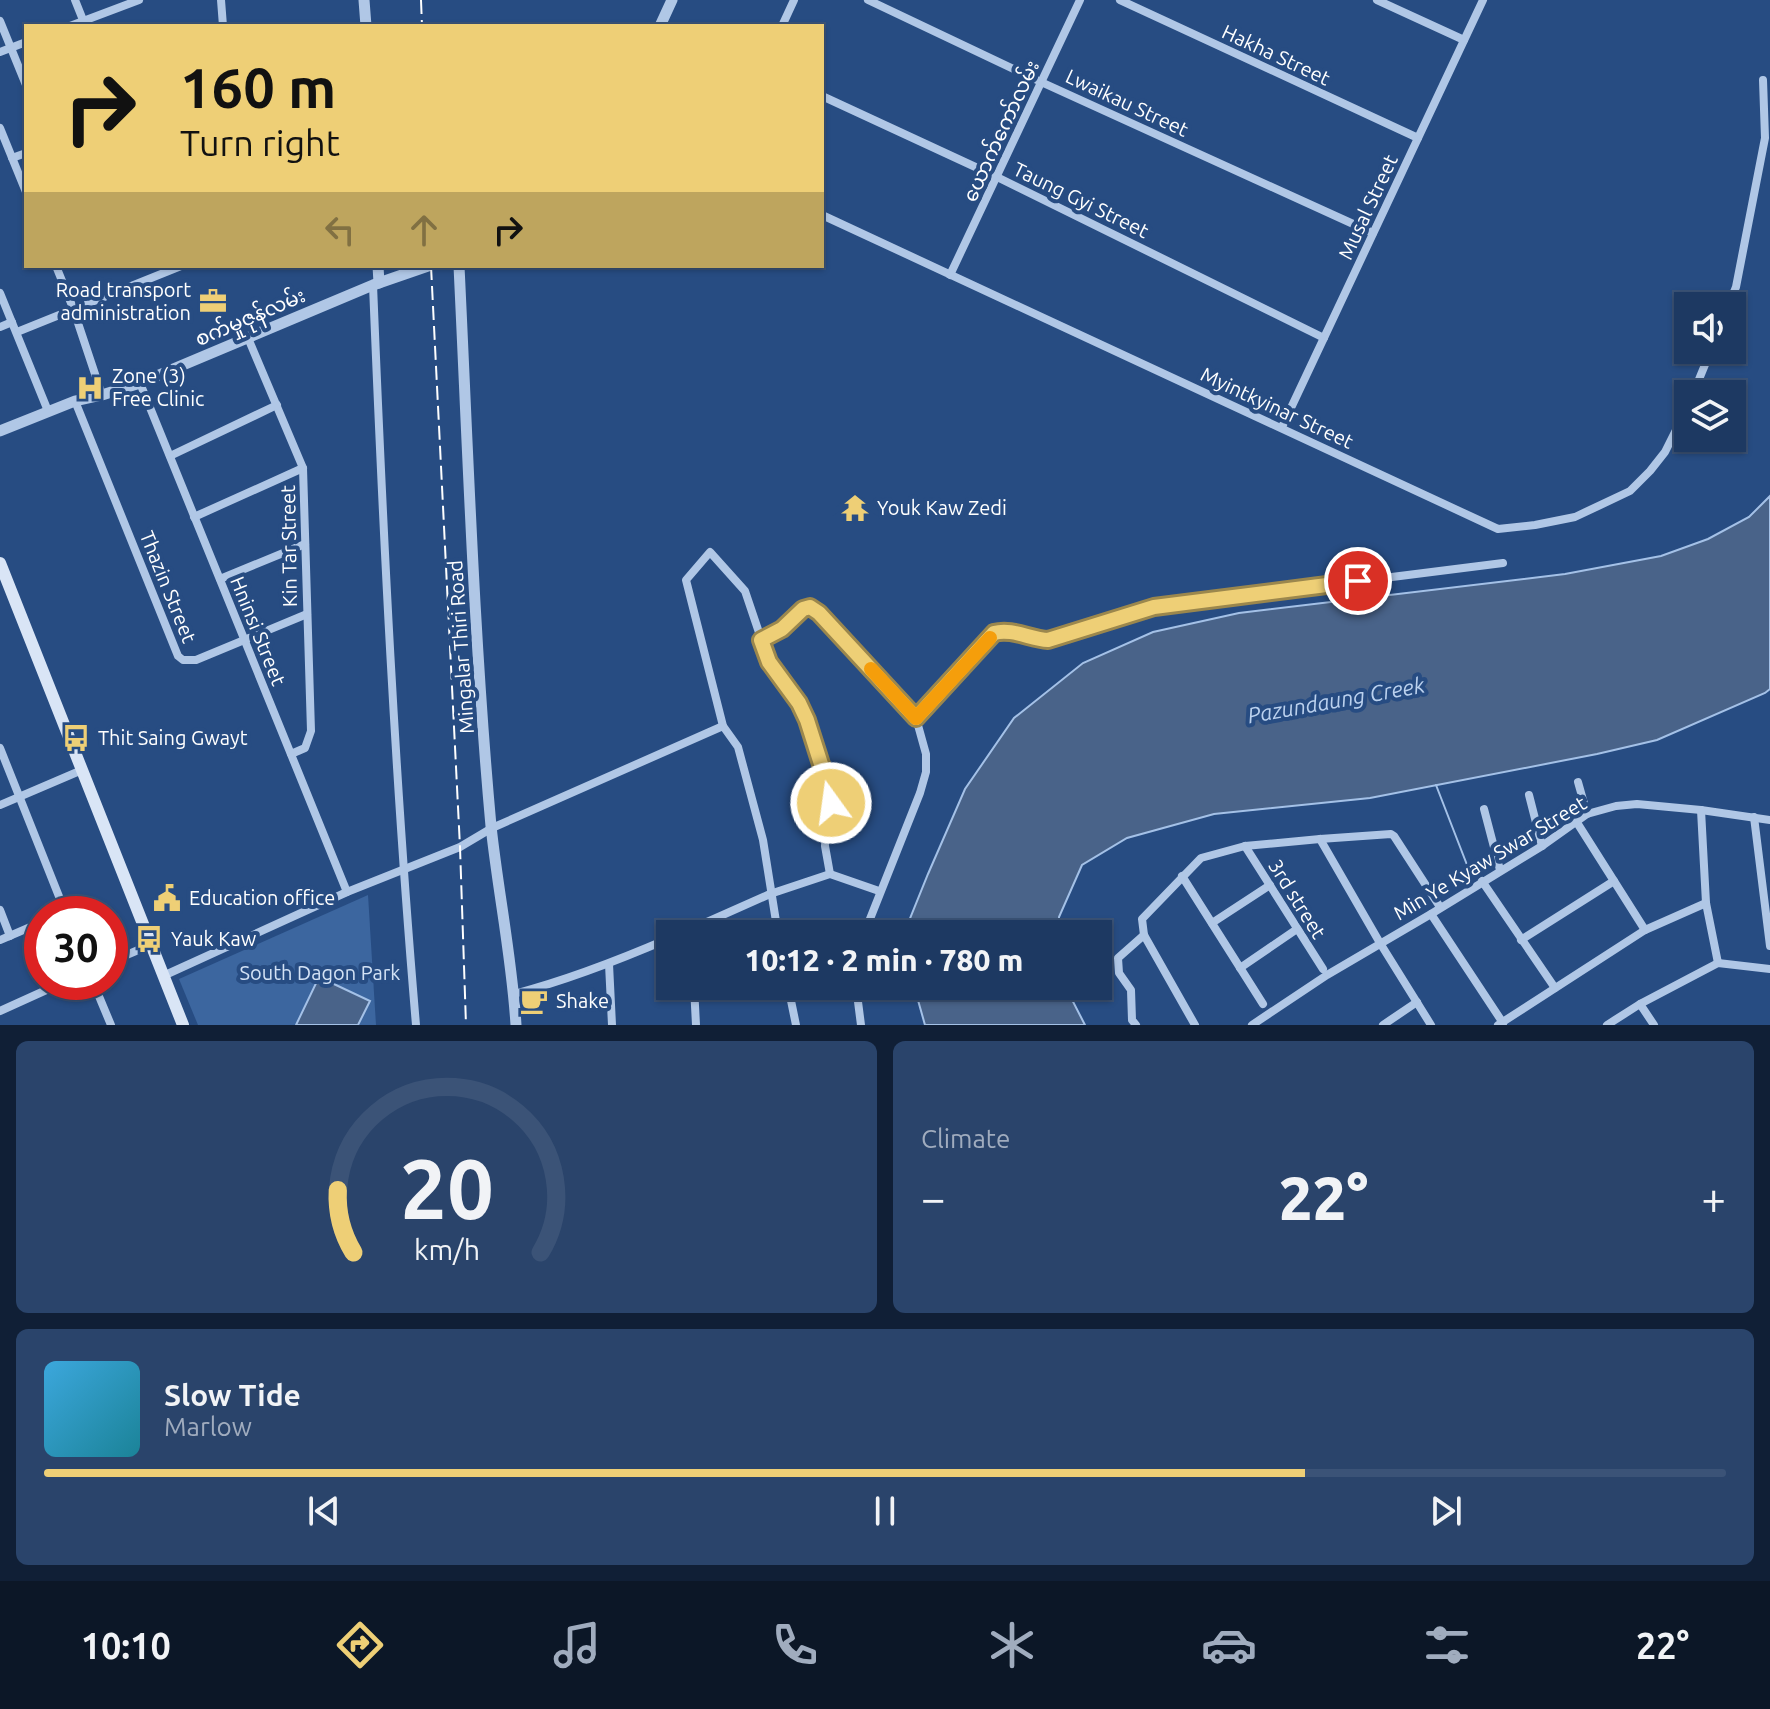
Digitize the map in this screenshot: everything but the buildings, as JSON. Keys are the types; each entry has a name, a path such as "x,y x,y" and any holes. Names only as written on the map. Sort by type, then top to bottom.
{"main road":[{"path":"0,563 5,592 82,770 183,1025"}],"street":[{"path":"75,0 85,24 139,0"},
{"path":"221,0 223,24"},
{"path":"364,0 366,24"},
{"path":"665,24 672,0"},
{"path":"783,24 794,0"},
{"name":"Lwaikau Street","path":"868,0 1373,233"},
{"name":"ယောက်ကော်လမ်း","path":"950,275 1080,0"},
{"name":"Hakha Street","path":"1120,0 1418,138"},
{"path":"1377,0 1464,40"},
{"name":"Musal Street","path":"1282,427 1483,0"},
{"path":"0,21 24,80"},
{"path":"0,52 24,43"},
{"path":"1734,292 1765,138 1763,80"},
{"name":"Taung Gyi Street","path":"824,97 997,177 1324,338"},
{"path":"0,128 24,187"},
{"path":"12,158 24,154"},
{"name":"Myintkyinar Street","path":"824,216 1498,529 1575,517 1630,491 1665,452 1674,434"},
{"path":"57,268 102,395"},
{"path":"17,332 176,268"},
{"path":"378,268 385,584 416,1025"},
{"name":"စက်မှုဇုန်လမ်း","path":"0,431 75,401 140,383 376,284 422,268"},
{"name":"Mingalar Thiri Road","path":"459,268 476,621 492,828 516,1025"},
{"path":"0,293 48,411"},
{"path":"0,327 12,322"},
{"name":"Kin Tar Street","path":"248,338 303,468 311,731 305,748 291,754"},
{"name":"Hninsi Street","path":"140,383 347,892"},
{"name":"Thazin Street","path":"75,401 178,656 183,660 196,660 307,614"},
{"path":"170,456 277,405"},
{"path":"194,517 303,468"},
{"path":"220,579 305,544"},
{"path":"775,920 763,840 738,747 723,726 686,580 710,552 745,591 769,662 799,703 807,720 831,803 825,846 830,874"},
{"path":"916,718 994,633 1004,630 1037,640 1048,640 1154,607 1503,563"},
{"path":"761,640 782,629 803,609 810,607 916,718 924,740 926,772 869,920"},
{"path":"163,976 347,892 460,847 492,828 723,726"},
{"path":"0,748 57,896"},
{"path":"0,805 82,770"},
{"path":"1578,782 1587,814"},
{"path":"1529,795 1542,846"},
{"name":"Min Ye Kyaw Swar Street","path":"1252,1025 1327,975 1542,846 1587,814 1637,804 1770,820"},
{"path":"1484,809 1500,870"},
{"path":"1701,810 1706,903 1718,963"},
{"path":"1754,817 1770,946"},
{"path":"1576,821 1645,930"},
{"path":"1195,1025 1144,935 1142,919 1201,858 1245,846 1391,834 1440,907"},
{"path":"1320,839 1431,1025"},
{"name":"3rd street","path":"1245,846 1323,969"},
{"path":"716,920 770,894 830,874 879,891"},
{"path":"1182,876 1263,1004"},
{"path":"1482,881 1555,988"},
{"path":"1521,940 1614,881"},
{"path":"1212,923 1270,885"},
{"path":"1431,914 1502,1024 1645,930 1706,903"},
{"path":"0,910 10,936"},
{"path":"1240,968 1297,929"},
{"path":"0,940 24,930"},
{"path":"1136,1025 1132,1020 1131,990 1119,973 1118,958 1144,935"},
{"path":"514,994 547,986 656,944"},
{"path":"128,954 150,945"},
{"path":"1607,1025 1718,963 1770,969"},
{"path":"609,964 612,1025"},
{"path":"0,1011 24,1000"},
{"path":"101,1000 111,1025"},
{"path":"695,1000 696,1025"},
{"path":"791,1000 796,1025"},
{"path":"858,1000 861,1025"},
{"path":"1383,1025 1417,1002"},
{"path":"1640,1004 1654,1025"}],"green space":[{"name":"South Dagon Park","path":"368,895 376,1025 198,1025 179,979"}],"water":[{"name":"Pazundaung Creek","path":"1770,496 1770,689 1765,693 1657,740 1597,754 1370,798 1214,814 1127,838 1082,865 1059,920 909,920 965,789 1014,718 1083,663 1153,632 1239,613 1565,574 1661,556 1708,539 1749,517"},
{"path":"319,977 370,1001 358,1025 296,1025"},
{"path":"918,1000 1072,1000 1085,1025 925,1025"}],"waterway":[{"path":"1436,785 1469,870"}],"railway":[{"path":"421,0 422,24"},
{"path":"431,268 466,1025"}],"slow traffic":[{"path":"871,669 916,718 990,638"}],"place":[{"name":"Road transport administration","path":"213,301"},
{"name":"Zone (3) Free Clinic","path":"90,388"},
{"name":"Youk Kaw Zedi","path":"855,508"},
{"name":"Thit Saing Gwayt","path":"76,738"},
{"name":"Education office","path":"167,898"},
{"name":"Yauk Kaw","path":"149,939"},
{"name":"Shake","path":"534,1001"}],"route":[{"path":"831,803 807,720 799,703 769,662 761,640 782,629 803,609 810,607 819,613 916,718 994,633 1004,630 1037,640 1048,640 1154,607 1358,581"}]}
